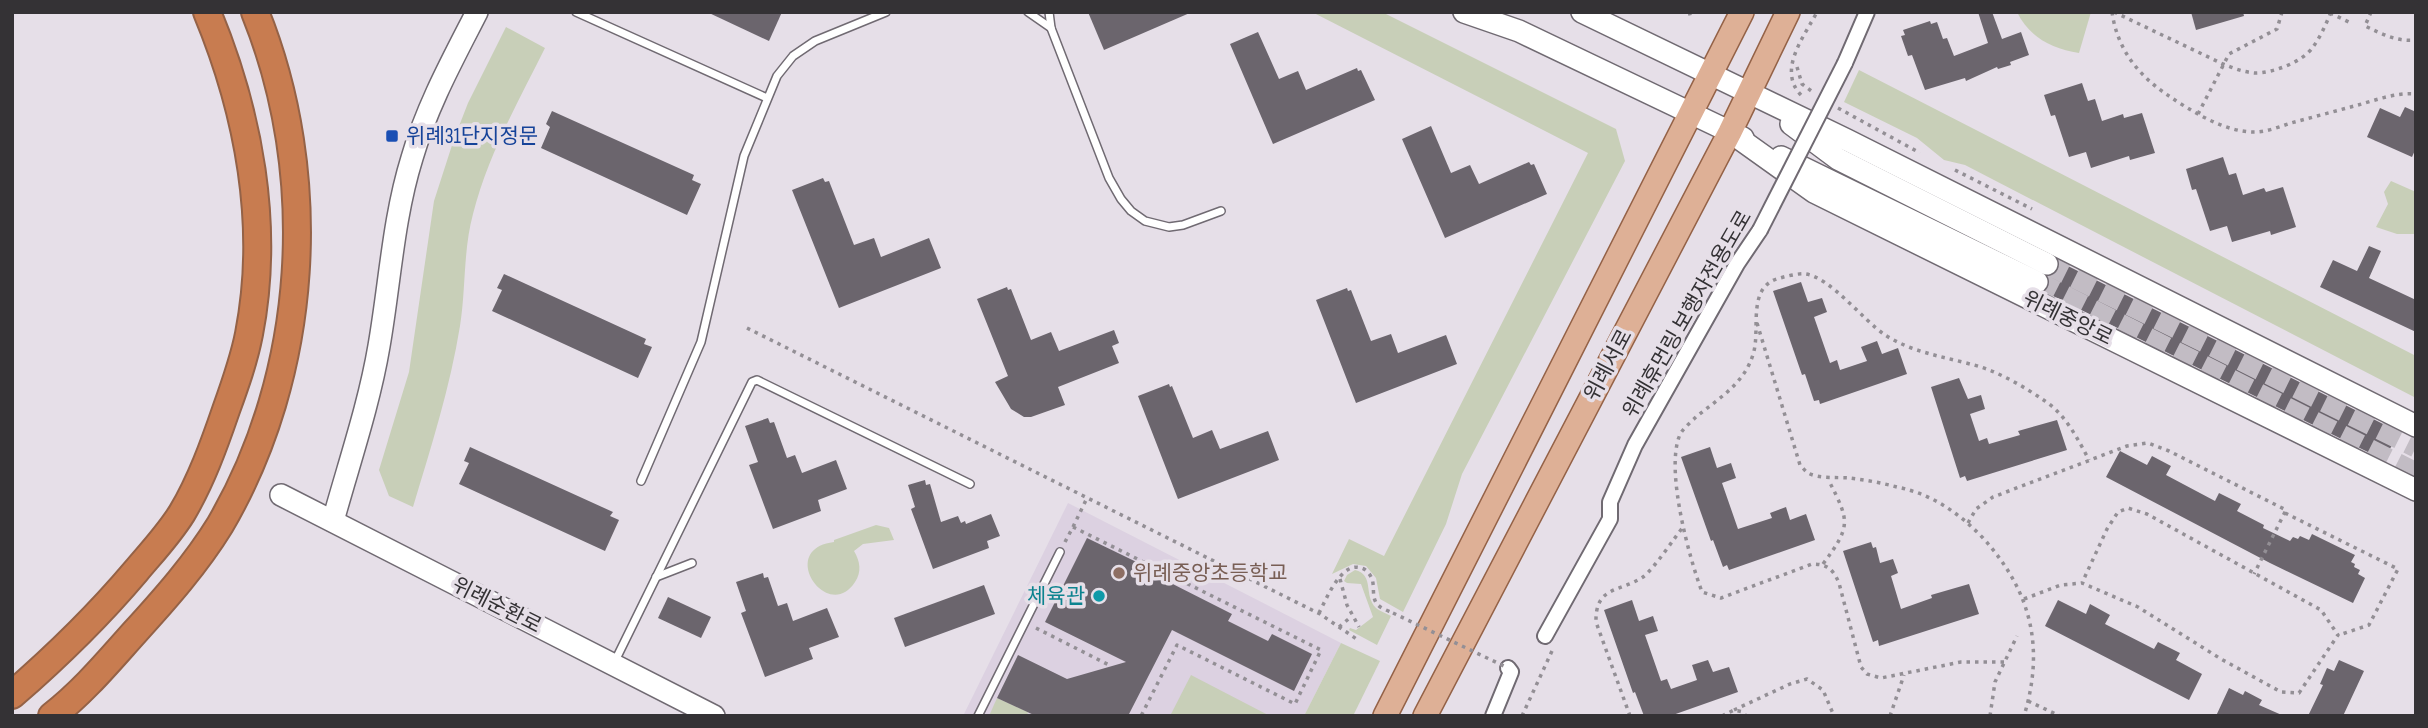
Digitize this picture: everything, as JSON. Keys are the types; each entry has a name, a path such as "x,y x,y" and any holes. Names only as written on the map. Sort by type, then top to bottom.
{"highway":[{"path":"12,695 90,623 168,534 204,470 241,364 249,335 256,281 256,202 237,97 229,67 207,12"},
{"path":"52,716 99,672 198,558 229,509 270,417 286,352 293,301 295,207 291,156 282,100 255,12"}],"main road":[{"path":"333,521 379,349 396,233 412,157 436,93 477,12"},
{"name":"위례중앙로","path":"1464,12 1519,31 1730,132 2042,273 1838,159 1748,93"},
{"name":"위례중앙로","path":"1491,12 1519,31"},
{"name":"위례중앙로","path":"1582,12 1847,140 2416,426"},
{"name":"위례서로","path":"1385,716 1742,12"},
{"name":"위례서로","path":"1425,716 1730,132 1788,12"},
{"name":"위례중앙로","path":"1730,132 1814,192 2416,490"},
{"path":"2386,476 2408,476 2416,471"},
{"name":"위례순환로","path":"281,495 714,716"}],"street":[{"name":"위례휴먼링 보행자전용도로","path":"1545,636 1610,519 1610,502 1635,445 1737,264 1760,230 1845,63 1867,12"},
{"path":"1493,716 1511,672 1507,668"}],"lane":[{"path":"576,12 767,98"},
{"path":"641,481 701,342 744,156 777,76 784,65 803,49 828,34 886,12"},
{"path":"1028,12 1051,28"},
{"path":"1049,12 1051,28 1109,178 1131,211 1145,221 1169,227 1183,225 1221,211"},
{"path":"613,665 752,382 757,380 970,484"},
{"path":"978,716 1060,552"},
{"path":"656,577 692,563"}],"path":[{"path":"1688,14 1696,12"},
{"path":"1793,83 1792,60 1817,12"},
{"path":"2113,12 2223,64 2255,73 2285,66 2308,53 2330,13 2353,24"},
{"path":"2113,12 2115,30 2130,61 2160,90 2198,114 2235,128 2261,132 2383,98 2416,94"},
{"path":"2198,114 2231,53 2277,29 2282,12"},
{"path":"2371,12 2365,26 2395,39 2416,40"},
{"path":"2004,662 1961,662 1881,678 1867,674 1861,667 1839,583 1833,570 1823,564 1812,564 1721,598 1702,592 1694,571 1676,490 1679,436 1695,418 1727,394 1741,379 1754,352 1758,299 1766,286 1778,278 1806,274 1824,280 1885,335 1931,356 1972,364 2005,377 2048,402 2069,425 2089,460"},
{"path":"1757,321 1800,465 1808,473 1899,487 1944,505 1968,523 2009,570 2024,599 2033,638 2032,686 2024,716"},
{"path":"747,328 1319,613 1358,640"},
{"path":"1968,523 1976,509 1993,497 2127,446 2148,443 2287,510 2254,574"},
{"path":"1823,564 1842,538 1846,524 1844,509 1829,481"},
{"path":"1060,552 1087,498"},
{"path":"2082,583 2107,529 2118,512 2128,508 2147,514 2321,610 2338,635"},
{"path":"2024,599 2061,585 2082,583 2138,607 2221,659 2281,692 2298,693 2338,635 2369,625 2398,569 2285,513"},
{"path":"1630,716 1596,622 1596,611 1599,601 1608,593 1644,577 1685,526"},
{"path":"1073,527 1321,650 1295,704 1177,645 1141,716"},
{"path":"1319,613 1340,577 1350,568 1363,568 1373,582 1373,593 1379,606 1507,668"},
{"path":"1340,577 1342,591 1359,627"},
{"path":"1339,627 1352,616"},
{"path":"1025,622 1111,666"},
{"path":"1990,716 1995,682 2017,636"},
{"path":"1890,716 1904,674"},
{"path":"1722,716 1790,684 1807,679 1823,690 1834,716"},
{"path":"1147,684 1155,687"},
{"path":"2028,701 2060,716"},
{"path":"1734,710 1743,712 1745,716"}],"shaded area":[{"name":"위례중앙초등학교","path":"1068,503 1341,643 1304,716 963,716"}],"green space":[{"path":"1312,12 1382,12 1616,129 1625,161 1462,474 1446,524 1403,612 1380,599 1376,578 1366,566 1353,564 1332,574 1349,539 1384,556 1588,153"},
{"path":"2017,12 2091,12 2079,53 2042,40 2028,28"},
{"path":"506,27 545,48 495,150 479,192 468,242 456,349 440,417 413,507 389,496 379,470 409,372 434,201 468,103"},
{"path":"1859,70 2416,356 2416,398 1965,165 1944,160 1917,138 1844,102"},
{"path":"2391,181 2416,192 2416,234 2397,234 2376,227 2388,204 2384,192"},
{"path":"876,525 889,528 894,540 863,544 854,551 859,563 859,574 844,593 832,594 821,590 808,569 809,557 817,547"},
{"path":"1355,570 1365,576 1372,603 1391,616 1377,645 1349,630 1356,630 1373,617 1361,584 1344,581 1347,575"},
{"path":"1341,643 1380,661 1353,716 1304,716"},
{"path":"1191,675 1270,716 1170,716"},
{"path":"997,698 1028,712 1027,716 989,716"}],"building":[{"path":"707,12 782,12 769,41"},
{"path":"1088,12 1192,12 1104,50"},
{"path":"1978,12 1992,12 2002,39 2021,32 2029,55 2010,62 2011,65 1998,69 1997,67 1966,81 1965,78 1925,90 1912,55 1908,56 1901,36 1905,35 1903,30 1930,21 1931,24 1937,22 1943,39 1947,38 1954,56 1988,43"},
{"path":"2191,12 2243,12 2244,16 2196,30"},
{"path":"1258,32 1279,79 1298,71 1306,90 1357,68 1358,71 1361,70 1375,100 1273,144 1230,44"},
{"path":"2082,83 2088,101 2095,99 2102,121 2123,114 2124,118 2142,113 2155,153 2130,160 2129,156 2091,168 2086,152 2069,157 2055,115 2051,116 2044,95"},
{"path":"2405,107 2416,112 2416,148 2412,157 2367,137 2380,108 2400,117"},
{"path":"552,111 694,175 692,180 701,184 687,215 541,148 550,127 546,124"},
{"path":"1431,126 1451,173 1470,165 1479,184 1529,162 1534,164 1547,194 1445,238 1402,139"},
{"path":"2223,157 2229,175 2236,173 2243,195 2264,188 2266,192 2283,187 2296,227 2232,242 2227,226 2210,231 2196,189 2192,190 2186,169"},
{"path":"823,178 825,182 829,181 854,245 874,238 881,257 929,238 941,268 839,308 792,190"},
{"path":"2369,246 2381,251 2369,278 2416,300 2416,332 2320,287 2333,260 2357,271"},
{"path":"2060,262 2399,432 2384,460 2045,292 2049,287 2049,277 2058,270"},
{"path":"504,274 646,339 644,344 652,347 638,378 492,311 502,290 497,288"},
{"path":"1801,282 1808,302 1822,298 1827,312 1814,317 1830,363 1837,360 1840,370 1867,361 1861,347 1877,341 1882,354 1898,348 1907,374 1820,404 1819,400 1814,401 1805,374 1802,375 1773,291"},
{"path":"1007,287 1008,290 1011,289 1031,340 1051,332 1059,351 1114,330 1119,343 1112,346 1119,363 1058,387 1065,405 1031,417 1024,417 1011,409 995,382 1008,376 977,299"},
{"path":"1347,288 1348,291 1351,290 1371,341 1391,334 1398,353 1446,335 1457,364 1356,403 1316,300"},
{"path":"1959,378 1968,399 1981,395 1985,409 1970,414 1979,441 1987,438 1989,444 2020,435 2018,431 2057,420 2067,450 1967,481 1965,476 1960,478 1931,387"},
{"path":"1169,384 1193,438 1212,430 1220,449 1268,431 1279,460 1178,499 1138,396"},
{"path":"768,418 770,423 774,422 787,458 795,455 802,473 836,460 847,489 818,500 821,511 773,529 749,465 758,462 745,426"},
{"path":"470,447 613,512 610,516 619,520 605,551 459,484 469,463 464,461"},
{"path":"1710,447 1717,468 1731,463 1736,478 1722,483 1738,529 1772,518 1770,513 1786,507 1790,520 1806,514 1815,540 1729,570 1727,565 1723,567 1681,457"},
{"path":"2120,451 2147,465 2152,456 2171,466 2166,475 2215,501 2219,493 2241,504 2237,511 2290,541 2293,537 2298,539 2300,536 2309,540 2312,534 2355,555 2351,562 2360,570 2358,574 2365,578 2353,603 2106,477"},
{"path":"925,480 926,485 930,484 941,522 958,516 961,523 965,521 966,524 991,514 1000,536 987,541 989,548 933,569 911,509 915,507 908,485"},
{"path":"1087,538 1153,570 1151,573 1232,614 1228,621 1268,641 1272,634 1312,654 1294,691 1172,630 1128,716 1036,716 997,698 1018,655 1067,679 1126,662 1045,622"},
{"path":"1871,542 1873,548 1876,547 1880,563 1893,559 1898,573 1891,576 1901,609 1932,598 1931,595 1969,584 1979,614 1879,646 1878,640 1873,642 1843,551"},
{"path":"763,573 764,578 768,577 778,606 787,603 793,621 827,608 839,637 809,648 813,659 765,677 741,613 746,611 736,582"},
{"path":"984,585 995,614 905,647 894,618"},
{"path":"668,597 711,617 701,638 658,618"},
{"path":"1632,600 1639,621 1653,616 1658,631 1645,635 1661,681 1667,679 1671,689 1697,680 1692,665 1708,660 1713,672 1729,667 1738,692 1670,716 1644,716 1635,692 1633,693 1604,610"},
{"path":"2058,600 2086,614 2090,604 2110,615 2105,624 2154,649 2158,642 2180,653 2176,660 2202,674 2189,700 2045,626"},
{"path":"2339,660 2364,671 2343,716 2308,716 2323,685 2320,684 2327,668 2334,671"},
{"path":"2229,688 2243,695 2245,691 2262,700 2259,705 2284,716 2216,716"}],"tunnel":[{"path":"2047,264 2416,447"},
{"path":"2037,282 2416,473"}],"place":[{"name":"위례31단지정문","path":"392,136"},
{"name":"위례중앙초등학교","path":"1119,573"},
{"name":"체육관","path":"1099,596"}]}
